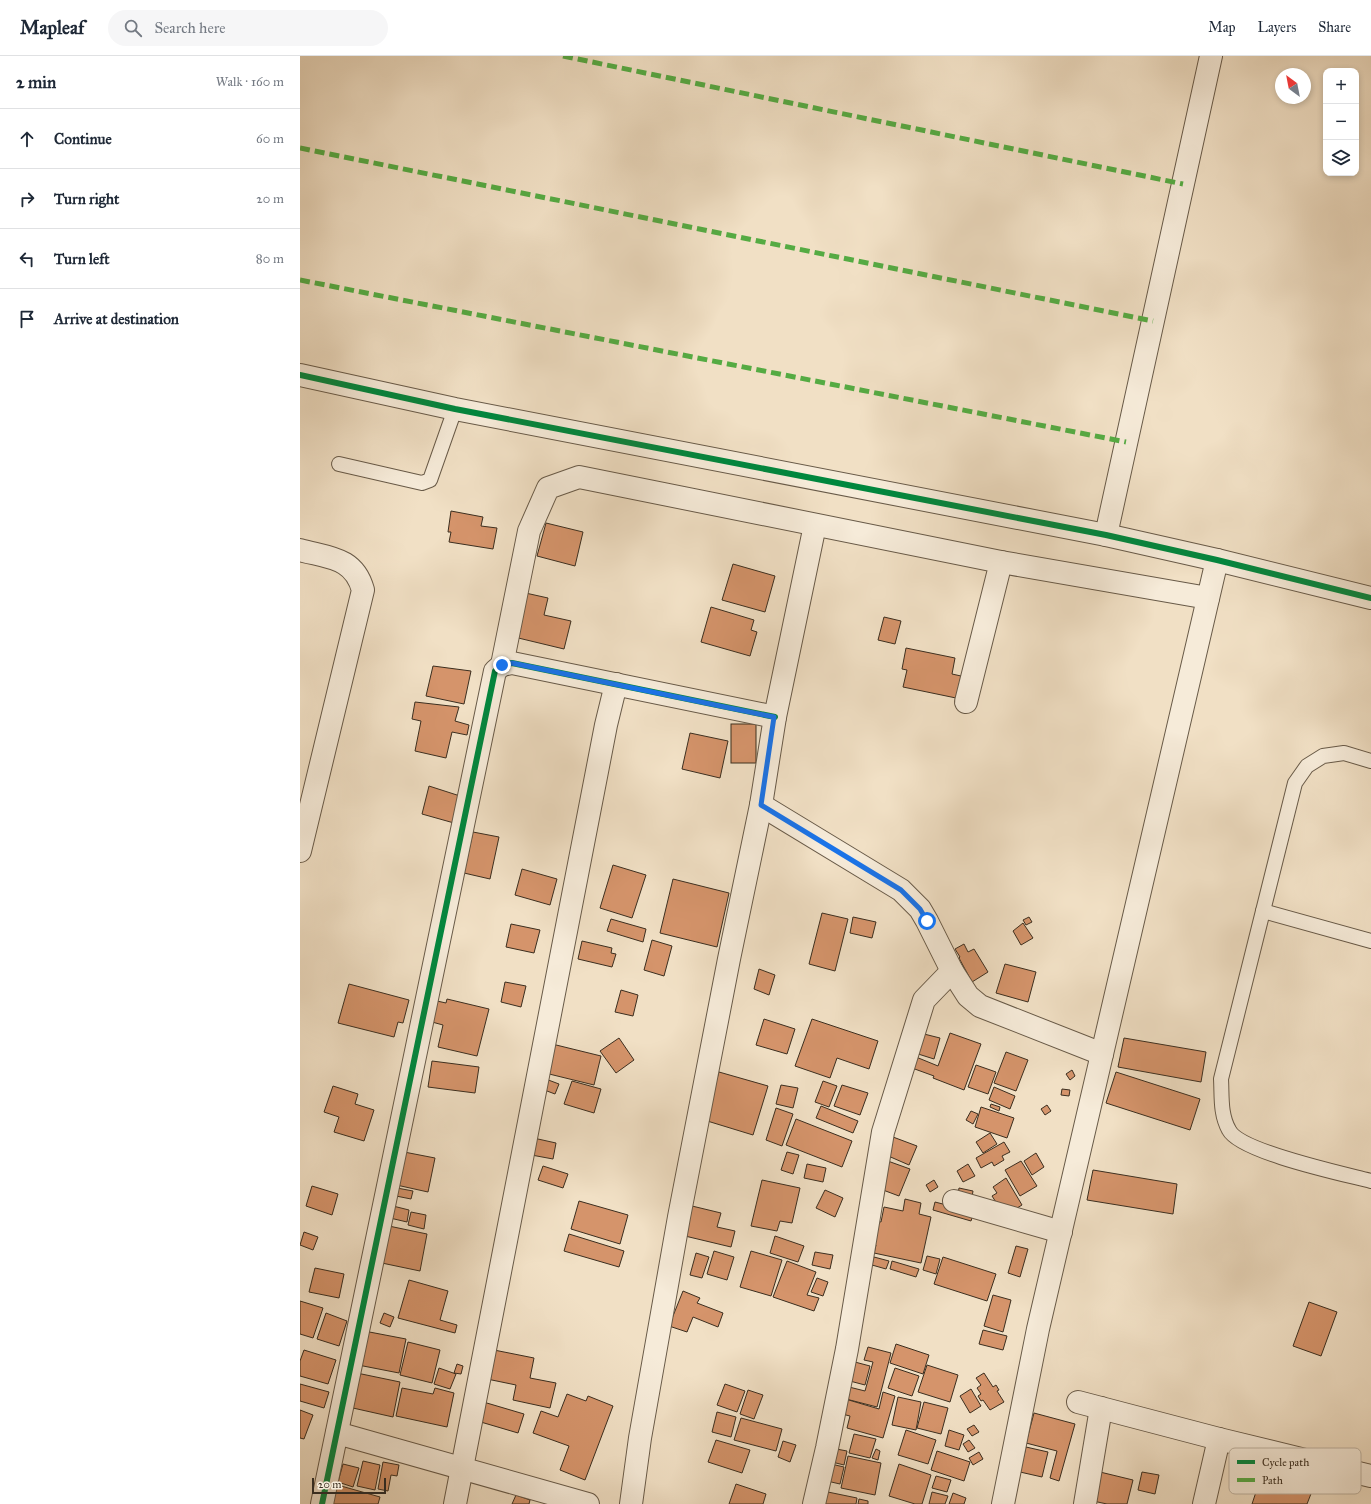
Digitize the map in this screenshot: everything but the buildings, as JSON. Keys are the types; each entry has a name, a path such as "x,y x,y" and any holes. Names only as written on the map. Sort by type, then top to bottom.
{"street":[{"path":"1106,535 1211,56"},
{"path":"300,375 455,409 1106,535 1217,560 1371,598"},
{"path":"502,665 529,531 548,488 579,476 1001,562 1208,598"},
{"path":"631,1504 640,1438 679,1217 729,958 761,805 774,717 815,525"},
{"path":"300,550 344,562 354,570 360,580 363,590 300,851"},
{"path":"1003,1504 1038,1329 1217,560"},
{"path":"966,702 1001,562"},
{"path":"322,1504 495,671 502,665 512,663 774,717"},
{"path":"454,1504 606,725 616,684"},
{"path":"761,805 901,890 920,909 952,971 968,996 980,1006 1102,1054"},
{"path":"814,1504 847,1348 883,1132 924,1000 952,971"},
{"path":"954,1201 1061,1232"},
{"path":"1078,1402 1256,1448"},
{"path":"1085,1504 1101,1408"},
{"path":"337,1433 588,1504"},
{"path":"1204,1504 1219,1439"},
{"path":"1361,1474 1371,1476"}],"lane":[{"path":"339,464 422,483 430,480 455,409"},
{"path":"1371,761 1344,753 1323,756 1307,766 1295,784 1221,1079 1222,1111 1229,1131 1246,1144 1266,1153 1371,1181"},
{"path":"1263,911 1371,942"}],"marked path":[{"path":"563,56 1183,184"},
{"path":"300,148 1153,321"},
{"path":"300,280 1126,442"}],"cycle path":[{"path":"300,375 455,409 1106,535 1217,560 1371,598"},
{"path":"322,1504 495,671 502,665 512,663 775,717"}],"route":[{"path":"502,665 512,663 774,717 761,805 901,890 920,909 927,921"}]}
